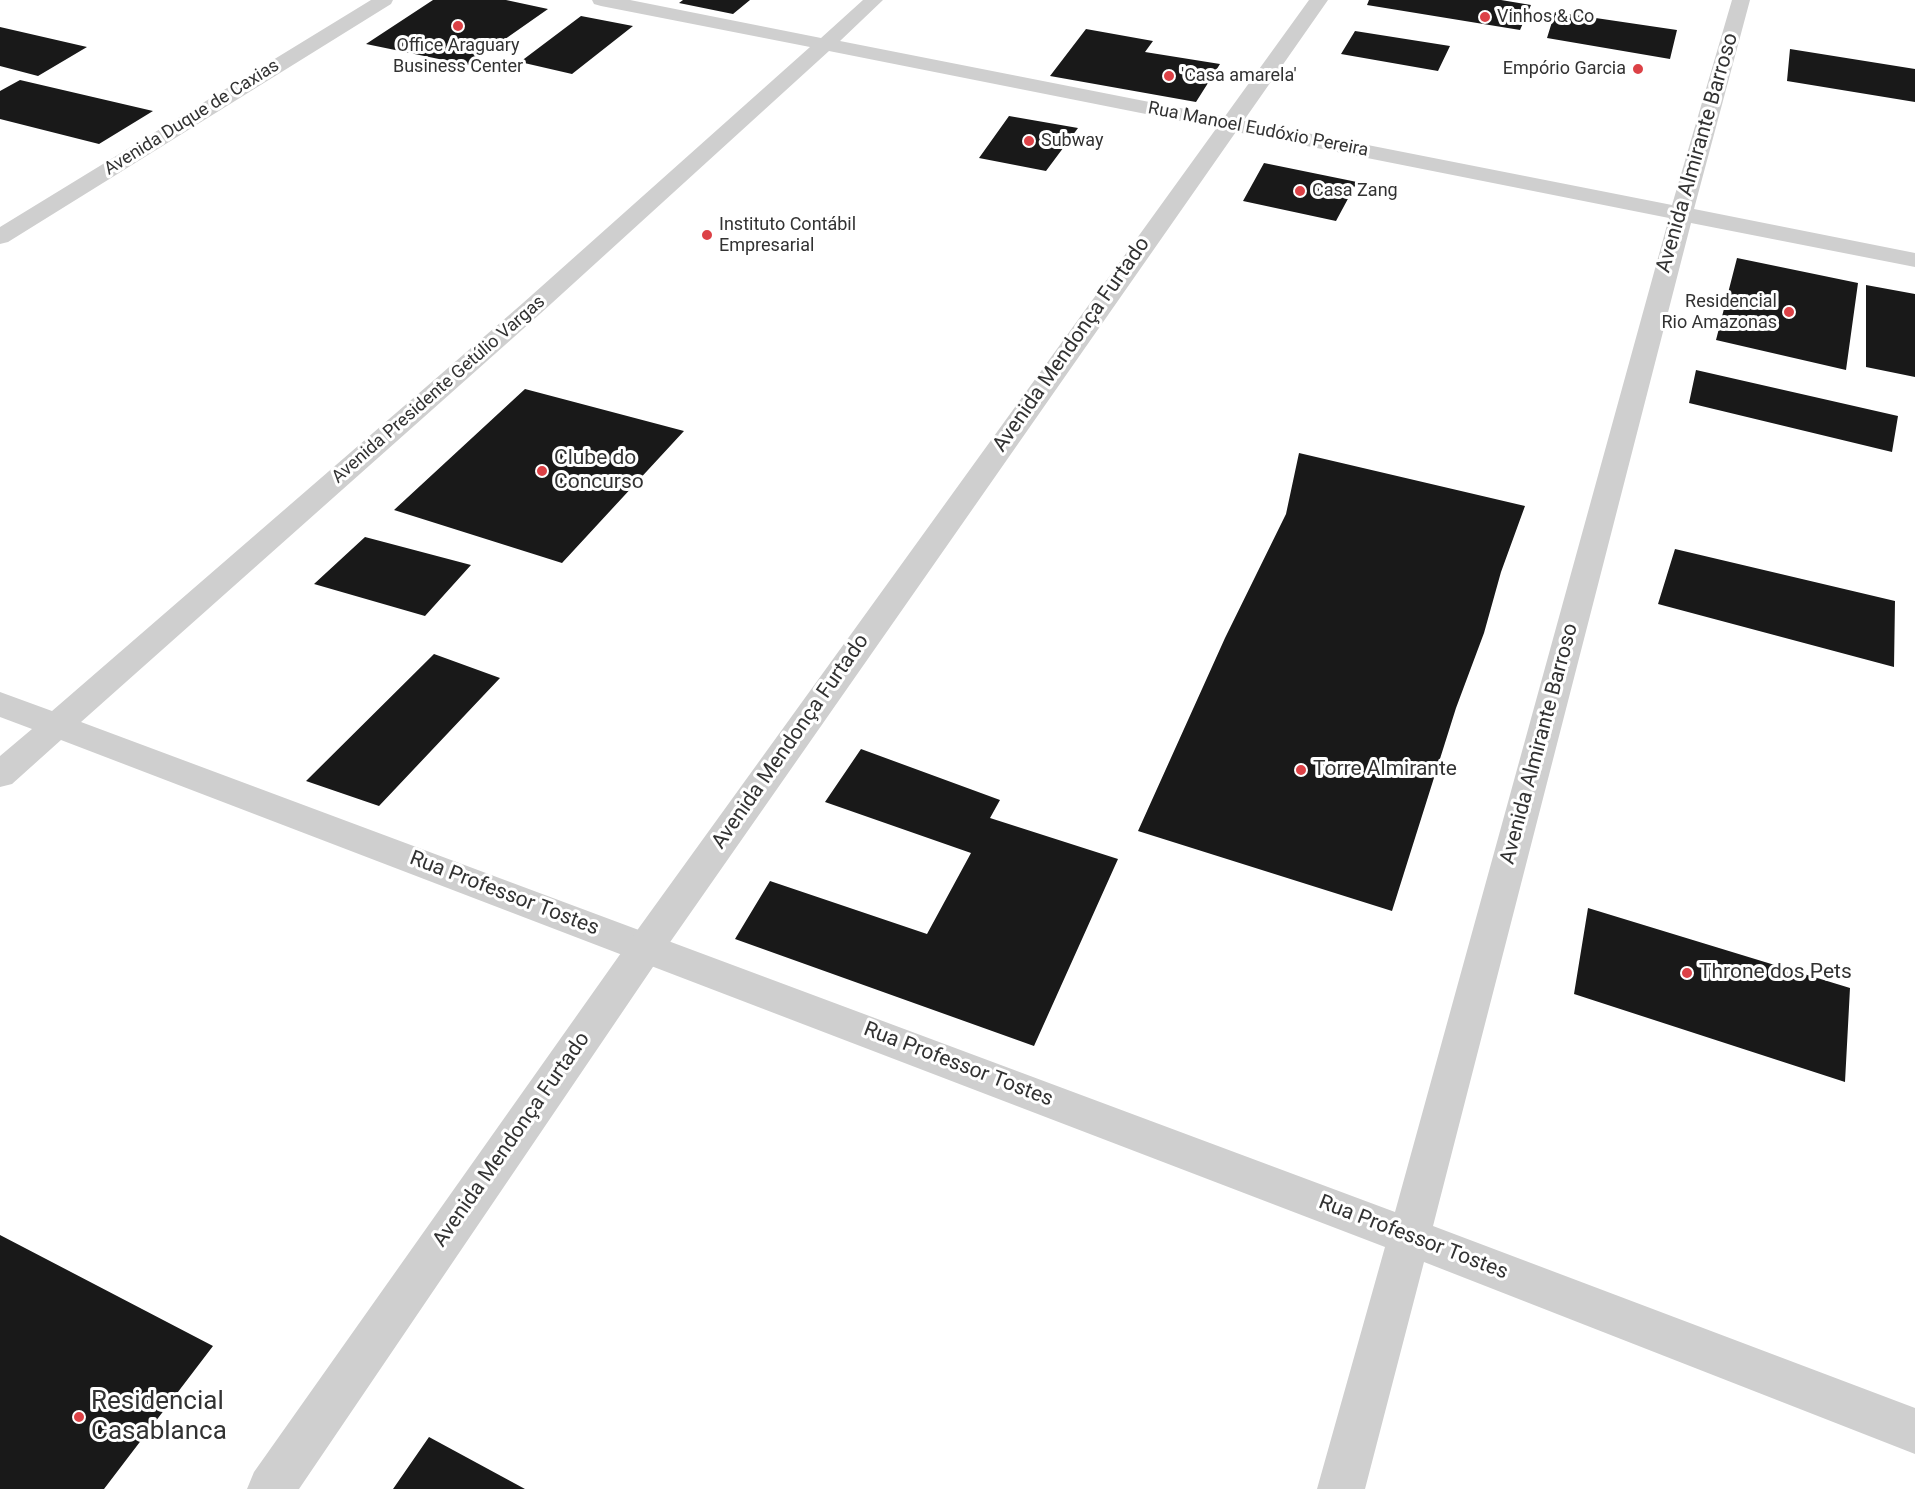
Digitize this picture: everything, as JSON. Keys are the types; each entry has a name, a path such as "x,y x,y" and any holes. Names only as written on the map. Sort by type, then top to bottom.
{"street":[{"name":"Avenida Duque de Caxias","path":"0,237 384,0"},
{"name":"Rua Manoel Eudóxio Pereira","path":"601,0 823,46 1915,260"},
{"name":"Avenida Presidente Getúlio Vargas","path":"0,775 523,316 874,0"},
{"name":"Avenida Mendonça Furtado","path":"271,1489 645,947 1319,0"},
{"name":"Avenida Almirante Barroso","path":"1341,1489 1410,1237 1680,213 1741,0"},
{"name":"Rua Professor Tostes","path":"0,704 1410,1237 1915,1431"}],"building":[{"name":"Office Araguary Business Center","path":"433,0 506,0 548,9 468,65 366,44"},
{"path":"683,0 750,0 733,14 679,3"},
{"name":"Vinhos & Co","path":"1369,0 1501,0 1531,5 1520,30 1367,5"},
{"path":"1555,12 1677,30 1670,59 1547,38"},
{"path":"581,16 633,26 572,74 520,62"},
{"path":"0,27 87,47 38,76 0,66"},
{"path":"1086,29 1153,41 1145,52 1220,64 1196,102 1050,76"},
{"path":"1355,31 1450,46 1438,71 1341,54"},
{"path":"1790,49 1915,69 1915,102 1787,81"},
{"path":"20,80 153,111 99,144 0,119 0,91"},
{"path":"1009,116 1078,128 1046,171 979,158"},
{"name":"Casa Zang","path":"1264,163 1357,182 1336,221 1243,201"},
{"name":"Residencial Rio Amazonas","path":"1737,258 1858,283 1846,370 1716,340"},
{"path":"1866,285 1915,294 1915,377 1866,367"},
{"path":"1696,370 1898,416 1892,452 1689,403"},
{"name":"Clube do Concurso","path":"525,389 684,431 562,563 394,510"},
{"path":"1299,453 1525,506 1501,572 1484,633 1456,708 1392,911 1138,831 1225,638 1286,514"},
{"path":"365,537 471,565 425,616 314,584"},
{"path":"1675,549 1895,601 1894,667 1658,604"},
{"path":"434,654 500,678 379,806 306,781"},
{"path":"861,749 1000,800 990,818 1118,859 1034,1046 735,939 770,881 927,934 971,853 825,802"},
{"path":"1588,908 1850,988 1845,1082 1574,994"},
{"name":"Residencial Casablanca","path":"0,1235 213,1346 104,1489 0,1489"},
{"path":"429,1437 525,1489 393,1489"}],"place":[{"name":"Vinhos & Co","path":"1485,17"},
{"name":"Office Araguary Business Center","path":"458,26"},
{"name":"Empório Garcia","path":"1638,69"},
{"name":"'Casa amarela'","path":"1169,76"},
{"name":"Subway","path":"1029,141"},
{"name":"Casa Zang","path":"1300,191"},
{"name":"Instituto Contábil Empresarial","path":"707,235"},
{"name":"Residencial Rio Amazonas","path":"1789,312"},
{"name":"Clube do Concurso","path":"542,471"},
{"name":"Torre Almirante","path":"1301,770"},
{"name":"Throne dos Pets","path":"1687,973"},
{"name":"Residencial Casablanca","path":"79,1417"}]}
